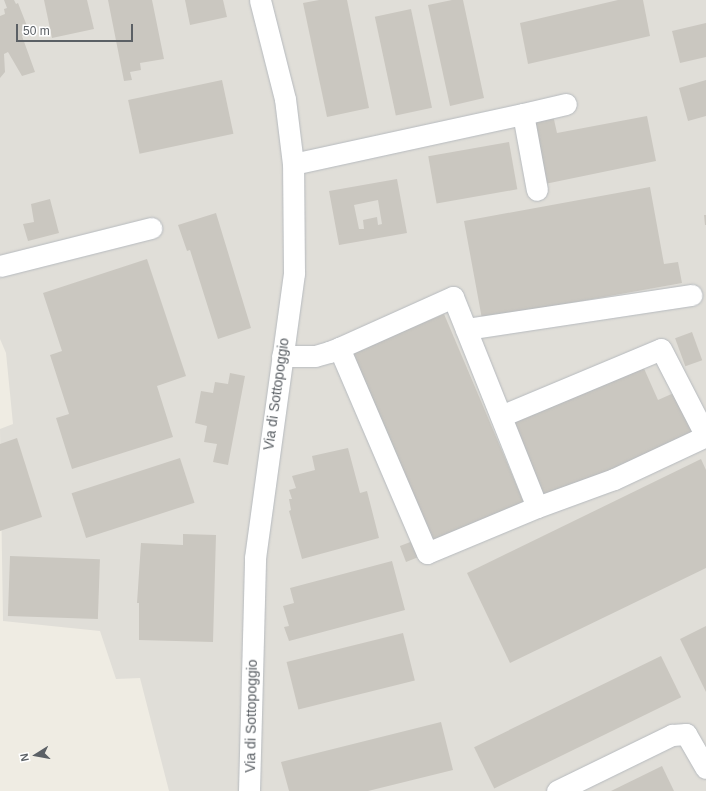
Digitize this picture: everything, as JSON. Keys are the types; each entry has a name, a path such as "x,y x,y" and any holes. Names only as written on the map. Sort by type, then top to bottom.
{"street":[{"name":"Via di Sottopoggio","path":"249,791 255,558 294,273 293,164 285,99 260,0"},
{"path":"293,164 566,104"},
{"path":"523,114 536,190"},
{"path":"0,266 151,228"},
{"path":"466,329 691,295"},
{"path":"282,356 315,356 339,348 452,297 537,507"},
{"path":"339,348 427,553 537,507 614,479 706,436 661,349 501,416"},
{"path":"557,791 672,735 686,734 706,768"}],"shaded area":[{"path":"0,0 706,0 706,791 169,791 140,678 116,679 100,631 3,621 0,429 13,424 6,353 0,339"}],"building":[{"path":"4,0 14,0 16,4 18,3 27,26 27,32 22,36 35,72 22,76 8,52 4,54 5,72 0,78 0,16 5,14 4,9 7,8"},
{"path":"44,0 87,0 94,29 52,38"},
{"path":"108,0 152,0 164,59 140,63 141,70 130,72 132,80 124,81"},
{"path":"185,0 223,0 227,17 190,25"},
{"path":"319,0 347,0 369,108 327,117 303,3"},
{"path":"452,0 463,0 484,98 450,106 428,5"},
{"path":"618,0 643,0 650,36 528,64 520,23"},
{"path":"411,9 432,108 396,115 375,17"},
{"path":"706,23 706,57 680,63 672,31"},
{"path":"222,80 233,134 140,154 128,100"},
{"path":"706,80 706,116 688,121 679,88"},
{"path":"553,115 557,133 647,116 656,161 540,185 528,120"},
{"path":"509,142 517,189 437,204 428,156"},
{"path":"397,179 407,233 339,245 329,191","holes":["378,200 382,224 378,225 377,217 363,220 364,229 359,229 354,205"]},
{"path":"650,187 664,264 678,262 682,283 482,319 464,221"},
{"path":"50,199 59,233 28,241 23,224 34,222 31,204"},
{"path":"216,213 251,328 218,339 190,250 187,251 178,225"},
{"path":"704,215 706,215 706,225 705,225"},
{"path":"147,259 186,376 157,386 173,437 72,469 56,418 69,414 50,355 62,351 43,293"},
{"path":"444,314 524,503 432,542 352,353"},
{"path":"692,332 702,360 685,366 675,338"},
{"path":"642,364 658,400 676,392 694,435 545,499 512,420"},
{"path":"230,373 245,376 228,465 213,462 217,444 204,442 207,426 195,423 201,391 213,393 215,382 228,384"},
{"path":"17,438 42,517 0,531 0,444"},
{"path":"348,448 360,493 367,491 379,538 302,559 289,511 291,510 289,499 292,499 289,490 296,488 292,476 315,470 312,456"},
{"path":"180,458 195,503 86,538 72,493"},
{"path":"701,459 706,470 706,568 510,663 467,573"},
{"path":"183,534 216,535 213,642 139,640 139,603 137,603 141,543 183,545"},
{"path":"413,541 419,557 406,562 400,546"},
{"path":"10,556 100,559 98,619 8,616"},
{"path":"392,561 405,610 289,641 284,627 289,626 283,606 294,603 290,588"},
{"path":"706,626 706,692 680,639"},
{"path":"403,633 415,681 298,710 287,662"},
{"path":"661,656 681,697 494,789 474,747"},
{"path":"441,722 453,770 368,791 289,791 281,762"},
{"path":"662,766 674,791 611,791"}]}
